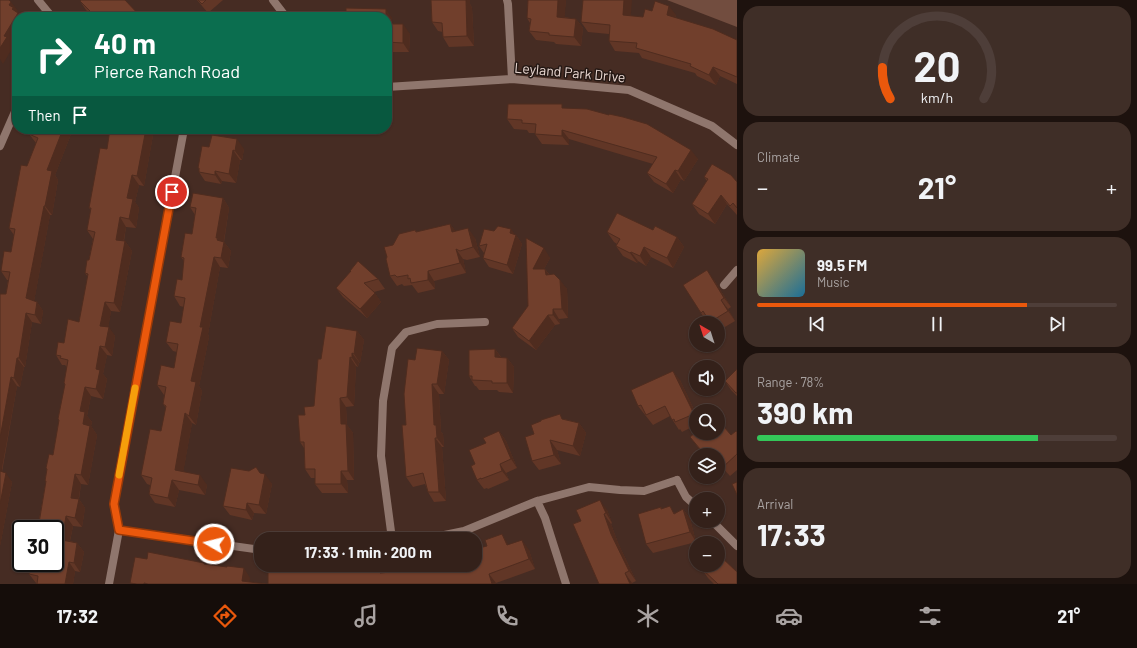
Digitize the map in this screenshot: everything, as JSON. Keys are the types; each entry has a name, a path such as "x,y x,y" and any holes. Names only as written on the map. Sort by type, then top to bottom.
{"street":[{"path":"38,0 48,12"},
{"path":"273,0 282,12"},
{"path":"506,0 508,4 512,79"},
{"name":"Leyland Park Drive","path":"392,88 512,79 629,90 712,126 737,145"},
{"path":"0,146 12,118"},
{"path":"109,584 119,530 114,504 183,134"},
{"path":"724,285 737,270"},
{"path":"391,532 381,456 383,402 392,348 406,332 437,324 485,322"},
{"path":"455,532 464,530 537,501 589,487 620,490 644,490 677,480 689,499"},
{"path":"537,501 566,584"},
{"path":"719,528 737,546"},
{"path":"119,530 254,549"}],"shaded area":[{"path":"667,0 737,0 737,27"}],"building":[{"path":"0,0 9,0 11,2 9,5 14,8 12,9 16,12 12,12 12,23 4,36 7,37 0,48"},
{"path":"125,0 136,12 91,12 80,1"},
{"path":"198,0 206,0 202,4"},
{"path":"431,0 466,0 467,36 443,37 442,23 432,22"},
{"path":"528,0 558,0 557,17 576,19 574,37 549,35 549,33 529,31 531,19 527,18"},
{"path":"583,0 624,0 623,15 643,17 645,9 652,11 655,1 669,6 667,15 713,29 737,40 737,77 713,67 709,75 690,66 691,64 636,48 637,43 609,41 610,25 581,22"},
{"path":"346,8 386,9 386,12 346,12"},
{"path":"392,24 403,24 403,43 392,42"},
{"path":"508,104 562,104 562,108 587,109 623,117 647,124 691,150 678,171 675,170 666,184 647,173 657,157 562,130 562,136 535,134 536,124 522,123 522,120 507,119"},
{"path":"29,134 61,134 47,170 52,171 26,298 37,302 35,315 26,313 19,358 17,358 14,378 11,377 0,438 0,294 6,294 10,272 1,271 4,251 11,252 15,229 9,228 21,165 27,166 38,138"},
{"path":"109,134 145,134 137,176 132,175 127,198 133,199 129,219 120,217 116,240 125,241 114,303 105,302 100,326 109,327 105,347 100,346 96,369 100,370 96,389 85,387 80,411 85,412 83,424 90,426 81,475 75,474 71,498 79,499 75,518 66,516 64,528 64,520 40,520 46,481 46,468 49,454 53,455 68,360 60,358 61,356 56,355 58,342 64,343 68,319 79,322 88,274 85,273 87,260 89,260 95,232 87,230 91,208 89,208 100,148 107,149"},
{"path":"212,135 237,139 235,151 233,150 229,174 215,171 215,175 199,172 198,168 202,146 209,147"},
{"path":"712,164 731,175 737,182 737,208 733,203 730,206 721,195 708,214 692,204 708,179 704,177"},
{"path":"193,193 223,198 216,238 218,238 217,240 224,242 221,258 214,257 200,327 203,327 191,381 196,382 189,416 185,413 175,470 200,475 198,485 172,480 168,498 149,494 152,478 141,475 150,429 161,431 166,406 163,404 166,387 157,385 161,365 174,368 178,344 166,342 170,321 181,323 185,298 174,296 177,279 182,280 184,258 181,257 185,233 192,234 196,208 190,207"},
{"path":"617,213 653,230 655,226 677,237 667,258 644,247 640,256 616,246 620,239 607,232"},
{"path":"450,224 452,232 468,228 473,247 460,251 456,249 460,263 428,271 428,280 411,283 410,278 408,279 408,275 397,277 395,275 390,276 384,247 393,245 399,234 415,230 416,232"},
{"path":"498,226 511,229 510,233 516,235 507,265 483,258 487,244 479,246 484,229 494,231"},
{"path":"526,238 544,248 533,269 545,269 546,275 554,274 560,280 562,309 553,309 553,315 548,315 529,341 512,328 528,306"},
{"path":"358,261 378,279 364,283 375,293 360,309 336,288"},
{"path":"707,270 724,298 721,300 728,311 720,316 706,316 703,311 701,313 683,285"},
{"path":"326,326 357,331 354,354 352,353 352,358 350,357 347,397 340,398 341,424 346,424 348,471 341,471 341,484 315,484 315,469 305,469 304,442 300,442 298,415 305,415 304,407 314,406 318,359 321,359"},
{"path":"417,348 442,351 437,384 432,384 434,425 436,425 437,438 435,438 439,492 428,492 423,473 406,477 402,425 406,425 404,394 408,359 415,360"},
{"path":"495,349 495,357 507,358 507,383 492,383 492,381 472,380 472,376 469,376 469,350"},
{"path":"737,369 737,393 736,393 725,381"},
{"path":"673,371 689,404 689,416 675,422 674,419 672,420 665,406 646,415 641,405 638,406 631,390"},
{"path":"560,414 562,419 579,423 573,446 550,440 554,455 532,461 525,437 534,434 531,425"},
{"path":"725,428 731,435 736,431 737,432 737,454 725,465 725,448 699,448 692,440 725,440"},
{"path":"499,431 511,459 500,464 502,471 477,480 471,466 475,464 469,450 486,443 483,438"},
{"path":"256,467 260,473 265,474 259,505 247,503 246,510 223,506 231,468 249,471"},
{"path":"0,471 6,473 0,504"},
{"path":"737,482 737,495 732,484"},
{"path":"600,500 606,513 604,514 611,534 629,571 625,573 630,584 599,584 573,524 581,521 576,510"},
{"path":"670,506 674,514 683,509 690,532 646,544 638,514 661,507 661,509"},
{"path":"502,534 507,545 522,540 529,559 489,574 492,584 268,584 268,572 482,572 482,547 487,546 485,540"},
{"path":"64,540 77,543 74,563 69,562 65,584 37,584 38,576 29,574 29,572 64,572"},
{"path":"148,552 204,564 244,568 242,581 266,584 130,583 135,557 147,559"},
{"path":"725,561 737,572 737,584 718,584 705,572 725,572"}],"slow traffic":[{"path":"119,475 135,388"}],"route":[{"path":"172,192 114,504 119,530 214,544"}]}
